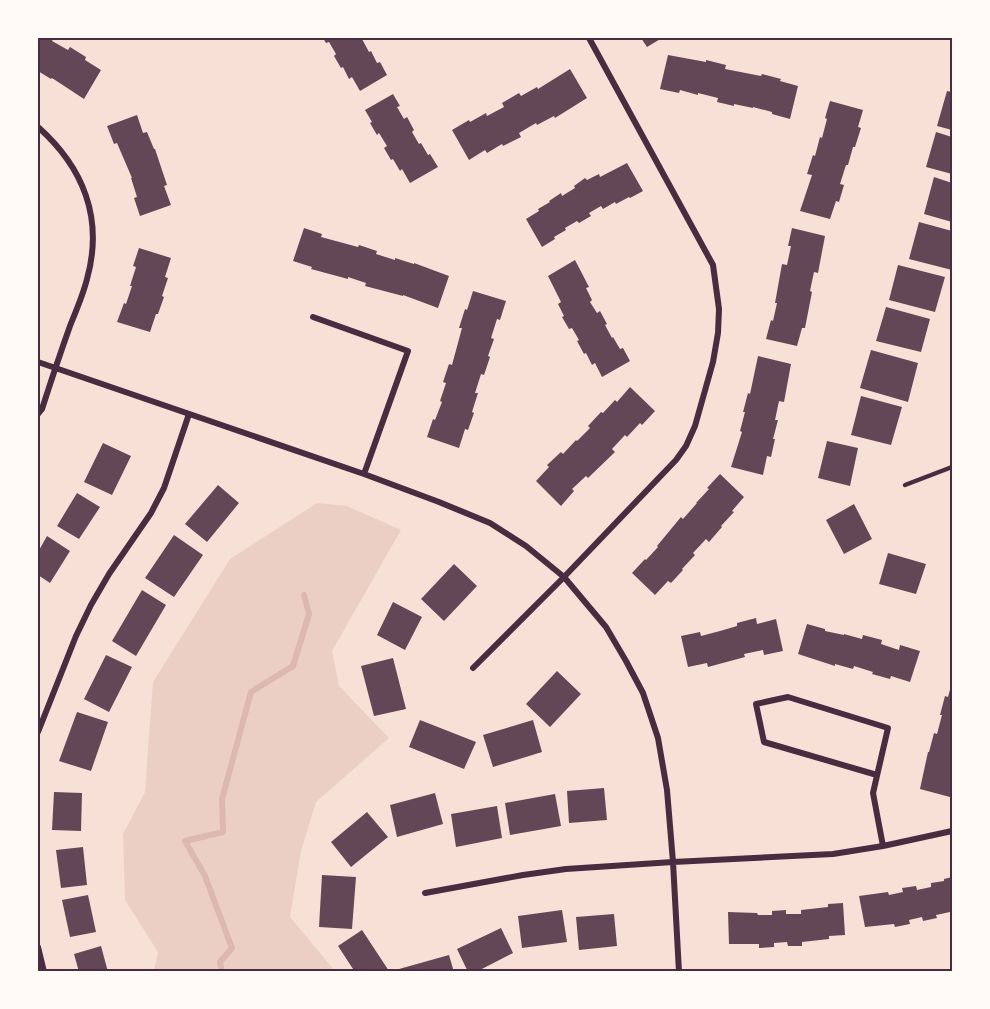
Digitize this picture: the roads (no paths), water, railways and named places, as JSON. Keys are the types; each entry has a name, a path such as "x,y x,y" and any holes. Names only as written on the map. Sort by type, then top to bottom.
{"street":[{"path":"473,668 676,460 686,446 695,426 713,362 719,309 713,265 589,38"},
{"path":"38,127 55,142 72,164 85,190 92,218 92,246 87,278 42,409 38,414"},
{"path":"313,317 408,351 364,474"},
{"path":"38,363 364,474 439,502 490,523 526,546 564,577 606,627 626,661 643,693 658,738 667,790 679,972"},
{"path":"38,730 91,605 109,574 151,513 164,488 189,414"},
{"path":"877,775 764,742 756,704 788,698 888,728 873,793 883,846"},
{"path":"425,893 566,869 833,854 952,831"},
{"path":"38,947 44,972"}],"lane":[{"path":"905,485 952,467"}],"waterway":[{"path":"222,972 220,962 232,948 205,876 185,841 223,832 222,799 251,692 293,666 309,614 304,595"}]}
